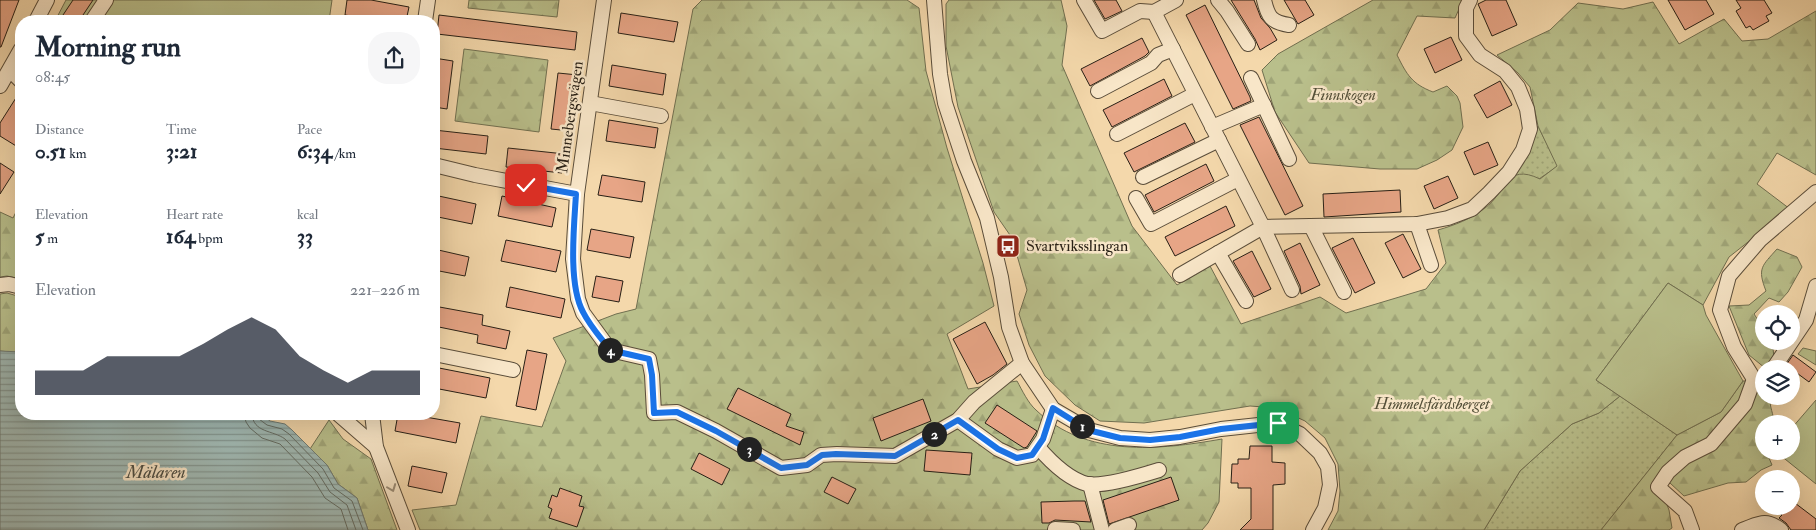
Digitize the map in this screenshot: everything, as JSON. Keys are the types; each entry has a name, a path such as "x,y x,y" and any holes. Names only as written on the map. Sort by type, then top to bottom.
{"street":[{"path":"39,15 47,0"},
{"path":"96,15 106,0"},
{"path":"426,15 428,0"},
{"name":"Minnebergsvägen","path":"604,0 576,194 573,259 578,299 583,313 610,350 649,359 652,375 654,413 677,412 723,435 781,468 807,465 822,455 895,456 958,420"},
{"path":"934,0 940,74 946,103 964,161 986,218 1001,277 1009,327 1022,363 1053,408 1088,430 1120,438 1150,440 1180,437 1221,429 1278,423 1300,434 1320,453 1328,467 1330,485 1325,508 1313,530"},
{"path":"1084,0 1102,31 1143,8 1176,0"},
{"path":"1218,0 1248,44"},
{"path":"1264,0 1269,17 1278,24 1289,25"},
{"path":"1180,275 1263,227 1417,224 1448,218 1472,209 1509,172 1523,150 1530,129 1527,109 1518,88 1506,72 1480,55 1466,36 1466,8 1470,0"},
{"path":"1143,8 1173,49 1263,227 1292,290"},
{"path":"1098,91 1151,63 1158,55 1173,49"},
{"path":"0,86 15,60"},
{"path":"10,70 15,75"},
{"path":"1251,78 1289,158"},
{"path":"1117,134 1195,94"},
{"path":"590,103 661,116"},
{"path":"1212,128 1264,105"},
{"path":"1142,177 1219,140"},
{"path":"440,166 576,194"},
{"path":"1136,198 1150,224 1238,179"},
{"path":"1755,372 1734,347 1720,310 1729,276 1760,240 1816,193"},
{"path":"1417,224 1431,265"},
{"path":"1311,226 1344,292"},
{"path":"1218,253 1246,301"},
{"path":"0,285 15,286"},
{"path":"1779,360 1806,320 1816,286"},
{"path":"440,355 513,370"},
{"path":"1022,363 974,402 958,420 998,449 1017,458 1032,455 1038,447 1043,439 1053,408"},
{"path":"1692,530 1685,510 1658,487 1668,472 1685,457 1711,444 1745,404 1755,385"},
{"path":"346,420 376,447"},
{"path":"373,420 376,447 408,530"},
{"path":"1038,447 1052,463 1080,482 1090,484 1134,478 1159,470"},
{"path":"1090,484 1102,530"},
{"path":"1742,530 1764,522 1773,524 1781,530"},
{"path":"1115,530 1129,525"},
{"path":"1055,529 1073,530"}],"green space":[{"path":"66,0 332,0 330,15 58,15"},
{"path":"469,0 559,0 557,17 468,8"},
{"path":"702,0 907,0 919,8 926,71 994,306 947,334 968,389 1017,381 1033,407 1056,425 1077,436 1100,443 1124,447 1149,447 1173,446 1222,439 1219,502 1202,530 420,530 412,510 456,505 481,416 542,427 566,361 553,338 616,314 636,309 693,9"},
{"name":"Himmelsfärdsberget","path":"949,0 1061,0 1067,26 1062,65 1132,226 1177,285 1210,266 1241,324 1320,297 1346,313 1426,289 1446,263 1438,230 1463,221 1480,212 1492,202 1513,177 1520,174 1540,179 1557,166 1538,126 1530,87 1518,73 1497,55 1550,30 1578,3 1623,9 1653,2 1679,44 1724,19 1742,41 1768,39 1816,11 1816,175 1777,153 1757,184 1790,209 1729,257 1703,305 1668,283 1596,380 1620,396 1599,413 1572,424 1520,471 1484,530 1328,530 1338,511 1340,491 1338,464 1325,438 1305,421 1277,408 1250,406 1144,423 1100,421 1075,405 1045,376 1029,345 1019,314 1027,290 1012,238 994,212 958,107 946,46 946,4"},
{"name":"Finnskogen","path":"1373,0 1463,0 1455,18 1417,16 1397,55 1407,73 1420,86 1433,92 1447,86 1457,96 1460,103 1463,127 1452,150 1437,160 1417,169 1380,169 1309,163 1275,112 1262,70 1278,54"},
{"path":"464,49 548,60 539,132 455,121"},
{"path":"1538,126 1558,166 1539,179 1512,177 1527,153"},
{"path":"0,212 13,218 15,214 15,278 0,277"},
{"path":"1777,249 1797,257 1802,267 1788,292 1779,302 1769,298 1762,305 1755,305 1755,350 1773,350 1774,357 1772,360 1755,360 1749,355 1729,306 1749,305 1766,291 1763,283 1762,268"},
{"path":"1668,283 1703,305 1706,315 1743,381 1721,412 1677,435 1596,380"},
{"path":"7,293 15,295 15,352 0,351 0,294"},
{"path":"1803,348 1816,351 1816,365 1798,354"},
{"path":"1743,381 1755,381 1755,405 1770,405 1773,415 1755,415 1755,460 1770,460 1772,465 1761,470 1755,470 1755,475 1746,482 1728,483 1684,496 1670,483 1665,486 1664,497 1669,510 1672,528 1669,530 1601,530 1677,435 1721,412"},
{"path":"1620,396 1677,435 1601,530 1484,530 1520,471 1572,424 1599,413"},
{"path":"1816,400 1816,484 1786,460 1800,460 1800,419"},
{"path":"329,420 343,439 371,459 397,530 368,530 357,498 338,484 327,465 310,449"}],"water":[{"name":"Mälaren","path":"0,351 15,352 15,420 269,420 285,424 327,465 338,484 357,498 368,530 0,530"}],"building":[{"path":"0,0 19,0 1,47 0,47"},
{"path":"73,0 93,0 83,15 63,15"},
{"path":"347,0 371,0 409,7 407,15 345,15"},
{"path":"1094,0 1116,0 1122,11 1105,19"},
{"path":"1231,0 1254,0 1261,18 1277,40 1260,50"},
{"path":"1284,0 1305,0 1314,15 1298,24"},
{"path":"1486,0 1506,0 1517,25 1492,36 1478,4"},
{"path":"1668,0 1706,0 1714,14 1685,30"},
{"path":"1736,0 1764,0 1772,13 1766,16 1769,21 1753,30 1750,26 1746,28 1736,11 1741,8"},
{"path":"1205,5 1250,97 1251,101 1233,109 1186,15"},
{"path":"621,13 678,22 674,42 618,33"},
{"path":"440,15 577,32 575,50 440,34"},
{"path":"1451,37 1462,60 1435,73 1424,49"},
{"path":"1142,38 1149,52 1145,56 1090,86 1081,69"},
{"path":"440,59 453,61 447,109 440,108"},
{"path":"612,65 666,74 663,95 609,86"},
{"path":"558,73 578,75 571,131 551,129"},
{"path":"1164,79 1172,96 1112,127 1103,110"},
{"path":"1500,81 1512,105 1487,118 1474,95"},
{"path":"15,99 15,145 0,136 0,123"},
{"path":"1259,117 1303,206 1285,215 1240,125"},
{"path":"609,120 658,128 655,148 606,141"},
{"path":"1185,123 1195,142 1134,172 1124,153"},
{"path":"440,131 488,136 486,154 440,149"},
{"path":"1488,142 1498,165 1474,175 1464,152"},
{"path":"508,148 565,154 562,173 506,167"},
{"path":"0,163 14,172 0,194"},
{"path":"1206,164 1214,181 1154,212 1145,195"},
{"path":"602,175 645,182 642,202 598,195"},
{"path":"1448,176 1458,198 1434,209 1424,186"},
{"path":"1400,190 1401,212 1324,217 1323,194"},
{"path":"440,196 476,204 472,224 440,217"},
{"path":"502,196 556,208 552,227 498,216"},
{"path":"1226,206 1235,226 1175,256 1165,237"},
{"path":"591,229 634,237 630,258 587,250"},
{"path":"1403,234 1421,269 1403,278 1385,243"},
{"path":"1353,238 1375,283 1355,293 1332,248"},
{"path":"506,240 561,251 556,272 501,261"},
{"path":"1300,243 1320,285 1301,294 1300,286 1284,251"},
{"path":"440,250 469,257 465,276 440,271"},
{"path":"1252,251 1271,289 1254,297 1233,261"},
{"path":"596,276 623,281 619,302 592,297"},
{"path":"510,287 565,299 561,318 506,307"},
{"path":"440,307 483,315 482,325 510,331 506,349 477,343 478,335 440,327"},
{"path":"985,322 1007,364 977,384 953,339"},
{"path":"527,350 547,354 536,410 516,406"},
{"path":"1793,355 1800,360 1790,360"},
{"path":"1800,360 1816,372 1809,382 1800,375"},
{"path":"440,368 490,378 486,398 440,389"},
{"path":"738,388 791,414 786,426 804,432 800,445 727,409"},
{"path":"923,399 931,421 881,441 873,418"},
{"path":"997,405 1037,431 1027,447 1024,448 985,423"},
{"path":"397,420 440,420 460,423 456,443 395,431"},
{"path":"1250,446 1272,446 1272,462 1285,463 1285,484 1273,485 1273,530 1240,530 1251,519 1251,488 1238,488 1238,483 1231,483 1232,464 1238,464 1238,459 1249,459"},
{"path":"926,450 972,453 970,475 924,471"},
{"path":"699,453 730,469 722,485 691,469"},
{"path":"412,466 447,473 442,493 408,486"},
{"path":"832,477 856,489 848,504 824,492"},
{"path":"1171,477 1179,500 1109,524 1103,500"},
{"path":"560,488 582,496 579,506 584,507 577,527 549,518 552,509 548,507 552,495 557,497"},
{"path":"1085,501 1091,522 1055,520 1049,523 1042,523 1041,502"},
{"path":"1800,507 1816,519 1816,530 1791,530 1779,518 1782,515 1800,515"}],"place":[{"name":"Svartviksslingan","path":"1008,246"}],"route":[{"path":"526,185 576,194 573,259 578,299 583,313 610,350 643,356 649,359 652,375 654,413 677,412 746,447 781,468 807,465 822,455 895,456 958,420 998,449 1017,458 1032,455 1043,439 1053,408 1088,430 1120,438 1150,440 1257,424 1278,423"}]}
